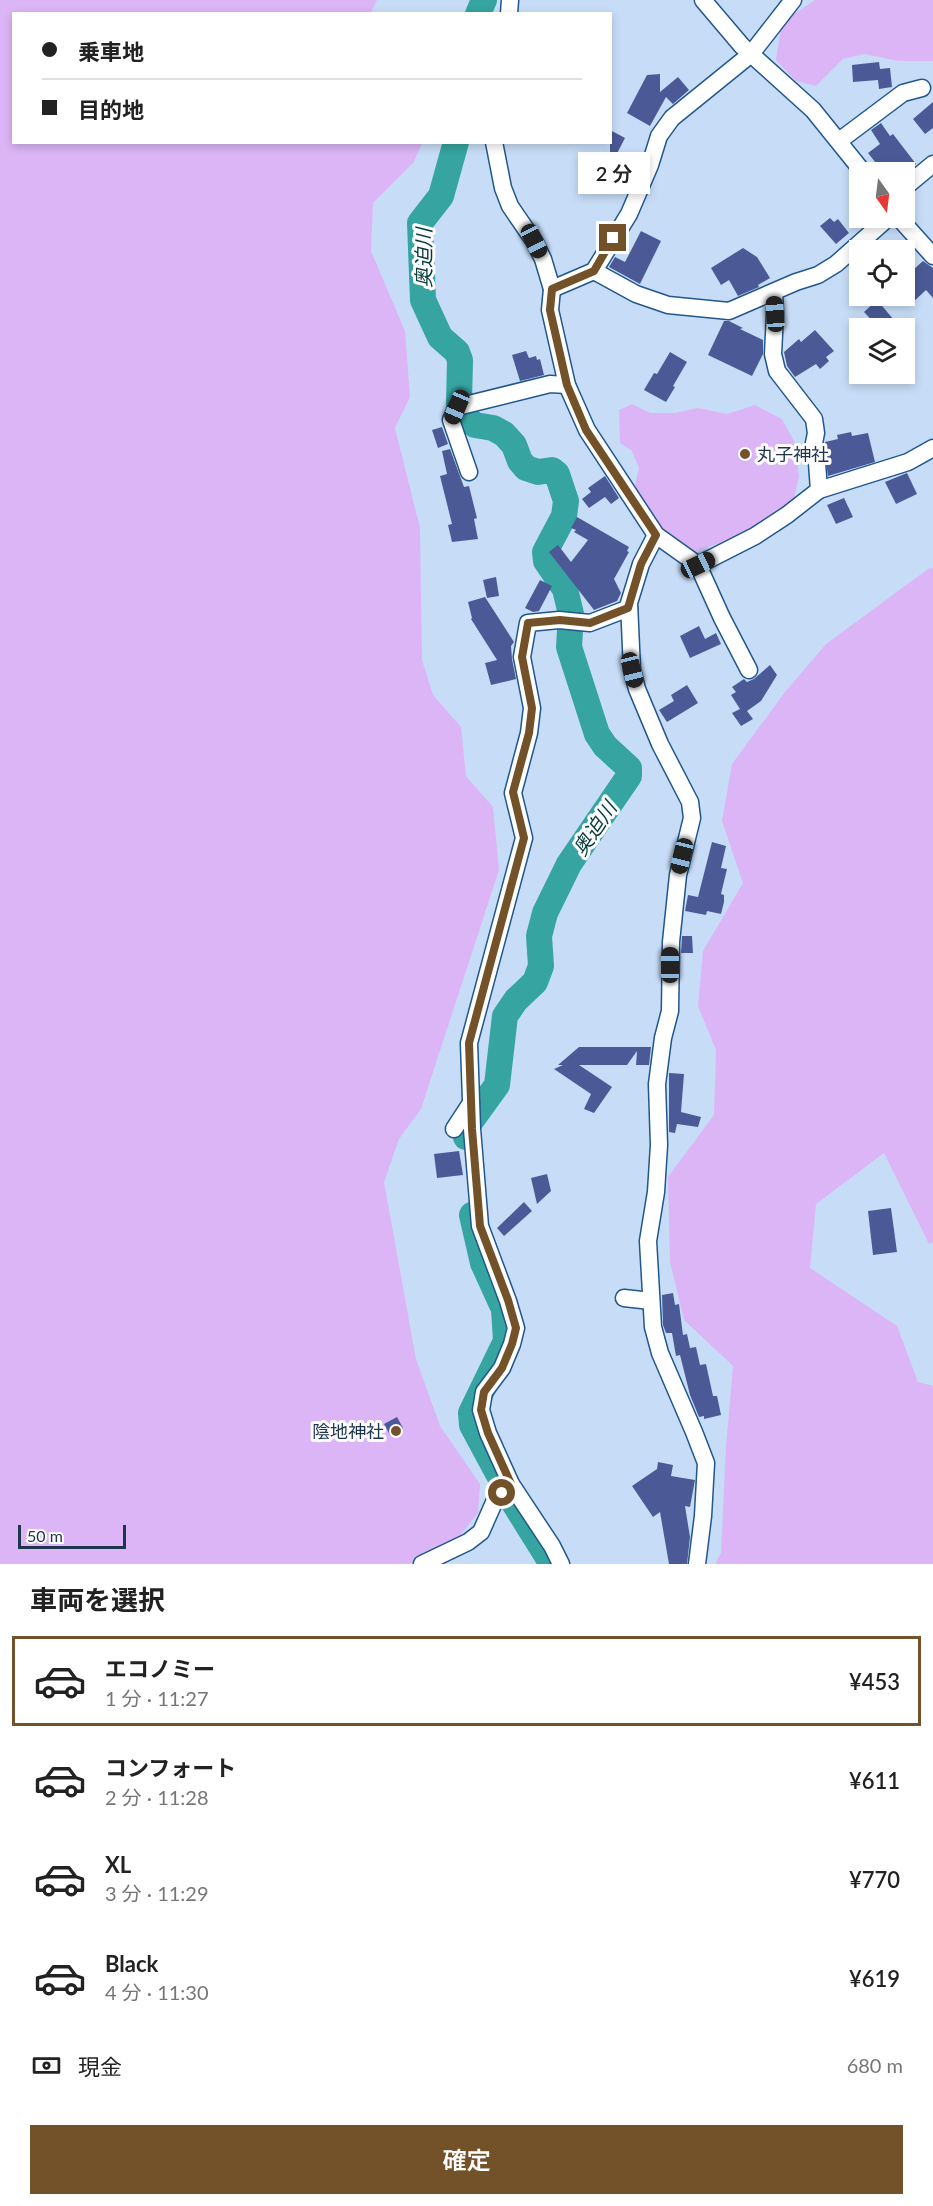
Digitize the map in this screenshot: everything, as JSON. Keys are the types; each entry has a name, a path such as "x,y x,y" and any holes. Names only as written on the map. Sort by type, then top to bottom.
{"street":[{"path":"703,0 751,54 813,110 855,162"},
{"path":"552,289 594,271 629,214 660,136 672,118 751,54 793,0"},
{"path":"839,141 903,93 922,88"},
{"path":"494,144 503,188 510,206 534,241 543,259 552,289 550,310 567,385 586,430 656,535 698,565 749,670"},
{"path":"915,179 933,164"},
{"path":"594,271 636,294 668,306 729,311 818,275 836,264 877,228"},
{"path":"909,228 933,256"},
{"path":"774,292 773,354 777,371 814,419 816,433 813,448 817,463 819,490"},
{"path":"469,472 451,420 457,407 550,384 567,385"},
{"path":"698,565 755,536 819,490 908,462 933,448"},
{"path":"656,535 641,564 628,608 632,670 637,689 660,744 690,802 692,818 678,875 671,942 670,1011 663,1038 657,1084 657,1180 648,1241 653,1327 660,1353 705,1463 703,1516 697,1564"},
{"path":"561,1564 552,1546 511,1484 488,1433 481,1410 484,1392 502,1368 516,1328 480,1226 469,1043 524,838 513,792 529,733 532,708 522,657 528,623 560,620 590,623 628,608"},
{"path":"454,1129 471,1103"},
{"path":"624,1298 651,1301"},
{"path":"422,1564 468,1542 481,1532 496,1498 511,1484"}],"shaded area":[{"path":"0,0 377,0 371,12 12,12 12,144 422,144 414,162 373,203 371,251 405,331 410,397 395,428 420,528 422,660 433,695 461,727 466,776 493,807 499,870 421,1109 399,1139 384,1182 416,1359 440,1426 480,1484 478,1513 458,1538 409,1564 0,1564"},
{"path":"815,0 933,0 933,61 898,61 864,54 843,59 816,86 796,81 776,60 782,22"},
{"path":"632,404 650,413 675,413 698,408 727,414 755,405 782,419 795,443 799,476 794,499 751,532 688,554 675,548 647,512 635,485 639,468 632,451 620,443 619,410"},
{"path":"933,568 933,1242 929,1244 884,1153 816,1204 810,1268 897,1326 918,1382 933,1386 933,1564 715,1564 721,1553 733,1366 684,1320 670,1262 668,1177 714,1115 716,1050 698,1006 703,951 743,883 722,821 732,764 785,692 826,644 928,569"}],"building":[{"path":"879,62 880,69 890,68 892,87 879,89 878,80 853,82 852,65"},
{"path":"660,74 660,92 678,77 689,90 673,104 666,97 650,126 627,113 647,75"},
{"path":"933,102 933,128 925,134 913,119"},
{"path":"881,123 890,136 893,134 914,162 875,162 868,153 880,144 871,130"},
{"path":"612,131 625,138 610,167 610,144 612,144"},
{"path":"830,218 834,222 838,219 849,233 836,244 820,226"},
{"path":"641,231 661,241 640,284 609,267 615,257 625,262"},
{"path":"743,248 757,257 770,278 758,285 759,287 738,296 729,280 721,285 711,268"},
{"path":"923,261 933,268 933,298 926,290 915,300 915,268"},
{"path":"870,306 882,306 892,318 870,318 864,312"},
{"path":"724,321 729,321 763,340 763,354 752,376 708,355"},
{"path":"815,330 834,351 826,357 829,361 820,369 816,364 795,377 787,366 784,352 799,339 801,342"},
{"path":"526,351 529,358 536,356 537,360 540,359 544,375 520,381 512,355"},
{"path":"670,352 687,362 666,402 644,390"},
{"path":"442,427 448,444 438,448 432,430"},
{"path":"851,432 852,436 868,433 875,462 828,476 825,442 838,439 837,435"},
{"path":"450,449 464,487 469,486 477,518 474,519 478,539 452,542 448,525 452,524 440,476 447,474 442,451"},
{"path":"907,473 917,494 896,504 885,482"},
{"path":"605,476 619,498 611,504 605,497 589,508 582,499 591,492 588,488"},
{"path":"844,498 853,517 836,524 827,505"},
{"path":"577,517 629,547 627,551 629,552 614,579 621,593 617,601 594,610 549,552 558,545 571,562 588,540 571,528"},
{"path":"496,577 499,596 487,598 483,580"},
{"path":"540,580 552,586 539,611 533,612 525,608"},
{"path":"485,597 514,642 511,646 516,679 491,685 485,663 497,660 471,619 468,602"},
{"path":"699,626 705,639 716,633 721,644 690,658 680,636"},
{"path":"770,665 777,675 761,701 747,711 753,719 741,726 732,713 740,709 731,695 736,692 732,687 744,679 747,682 754,679"},
{"path":"687,685 698,703 667,722 659,710 674,701 671,695"},
{"path":"712,842 726,846 721,868 727,869 721,894 724,895 724,902 721,914 707,911 706,915 685,911 688,895 698,897"},
{"path":"682,936 692,936 693,953 681,953"},
{"path":"579,1047 651,1047 649,1065 636,1065 637,1051 627,1065 579,1065 612,1087 594,1113 584,1109 591,1094 554,1069 563,1065 558,1065"},
{"path":"669,1073 684,1074 681,1112 701,1117 698,1127 677,1124 675,1133 669,1132"},
{"path":"459,1151 463,1175 437,1178 434,1154"},
{"path":"547,1174 551,1191 537,1204 531,1178"},
{"path":"524,1202 532,1211 504,1236 497,1228"},
{"path":"891,1208 897,1252 873,1255 868,1211"},
{"path":"673,1293 675,1305 679,1304 683,1335 687,1334 690,1348 696,1347 700,1365 706,1364 713,1396 717,1396 721,1415 704,1419 704,1416 699,1417 690,1395 680,1355 676,1356 672,1333 666,1333 663,1325 662,1295"},
{"path":"397,1417 403,1428 398,1433 390,1435 384,1424"},
{"path":"658,1462 673,1465 671,1476 695,1480 690,1507 685,1506 690,1537 687,1564 669,1564 660,1512 653,1517 632,1486 657,1469"}],"waterway":[{"name":"奥迫川","path":"479,12 484,0"},
{"name":"奥迫川","path":"455,144 441,196 420,223 423,300 440,337 457,352 460,360 459,403 466,418 475,425 493,428 504,434 514,445 520,461 526,468 538,472 552,470 557,474 566,501 564,516 545,552 546,561 565,589 571,614 569,647 597,734 605,746 629,768 629,776 569,864 545,913 539,936 541,966 535,982 516,1000 505,1016 497,1085 466,1128 466,1137"},
{"name":"奥迫川","path":"472,1215 483,1263 504,1309 506,1341 471,1413 472,1425 514,1503 552,1564"}],"place":[{"name":"丸子神社","path":"745,454"},
{"name":"陰地神社","path":"396,1431"}],"route":[{"path":"502,1493 511,1484 488,1433 481,1410 484,1392 502,1368 516,1328 480,1226 472,1129 469,1043 524,838 513,792 529,733 532,708 522,657 528,623 560,620 590,623 628,608 641,564 656,535 586,430 567,385 550,310 552,289 594,271 613,238"}]}
